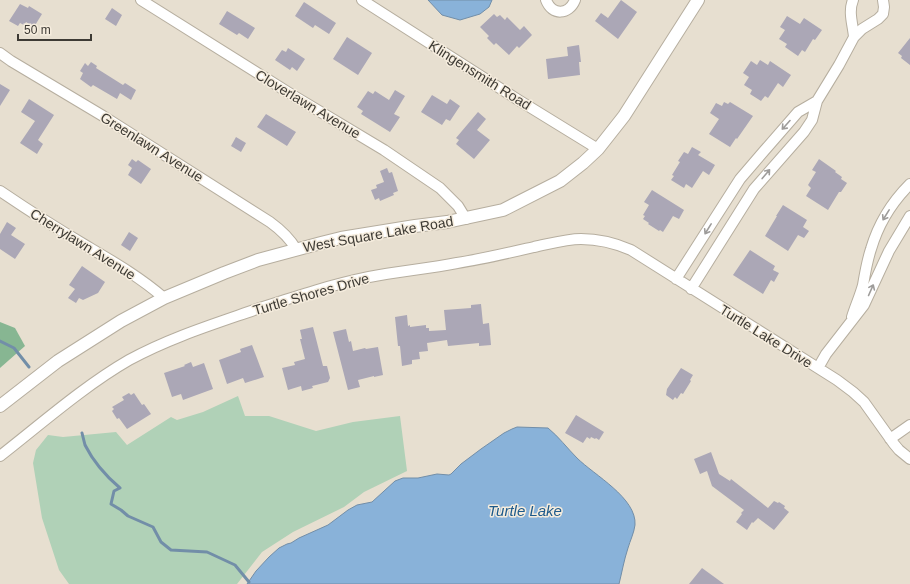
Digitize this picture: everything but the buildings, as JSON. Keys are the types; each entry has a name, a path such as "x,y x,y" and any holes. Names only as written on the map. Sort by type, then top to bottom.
{"street":[{"name":"Cloverlawn Avenue","path":"141,0 294,96 384,150 440,188 458,206 466,218"},
{"name":"Klingensmith Road","path":"362,0 598,149"},
{"path":"546,0 549,6 562,12 570,8 575,0"},
{"name":"West Square Lake Road","path":"0,406 58,361 121,321 164,298 224,273 258,260 341,238 446,222 502,210 560,181 598,149 624,116 698,0"},
{"path":"852,0 850,13 854,37"},
{"path":"691,289 754,189 804,132 812,120 816,102 854,37 862,29 878,19 882,14 884,8 883,0"},
{"name":"Greenlawn Avenue","path":"0,53 103,116 270,222 285,233 296,249"},
{"path":"676,279 740,179 798,112 816,102"},
{"path":"740,179 754,189"},
{"name":"Turtle Lake Drive","path":"850,323 860,294 871,249 878,229 888,211 910,184"},
{"name":"Cherrylawn Avenue","path":"0,191 43,220 154,289 164,298"},
{"name":"Turtle Lake Drive","path":"818,368 826,354 864,305 889,251 910,216"},
{"name":"Turtle Shores Drive","path":"0,456 86,388 136,357 182,336 209,326 304,294 371,276 458,263 557,242 579,239 601,240 611,242 636,254 714,303"},
{"name":"Turtle Lake Drive","path":"714,303 837,380 859,397 869,408 899,450 910,459"},
{"path":"890,438 910,425"}],"green space":[{"path":"0,322 15,328 25,346 0,368"},
{"path":"238,396 245,416 269,416 316,431 353,422 400,416 407,471 364,492 344,507 293,532 262,552 237,584 69,584 59,570 42,518 33,463 36,450 48,435 63,437 116,432 127,445 171,417 177,420 203,412"}],"water":[{"path":"428,0 492,0 489,7 480,14 460,20 442,15"},
{"name":"Turtle Lake","path":"517,427 548,428 584,465 622,496 629,506 634,515 635,525 625,557 619,584 247,584 256,571 279,548 328,525 357,505 372,502 395,481 403,478 418,478 437,474 451,474 461,464 481,449 504,433"}],"waterway":[{"path":"0,341 14,348 29,367"},
{"path":"82,433 85,445 96,463 120,488 114,491 111,504 128,516 153,527 161,542 171,550 207,552 235,565 249,582"}]}
